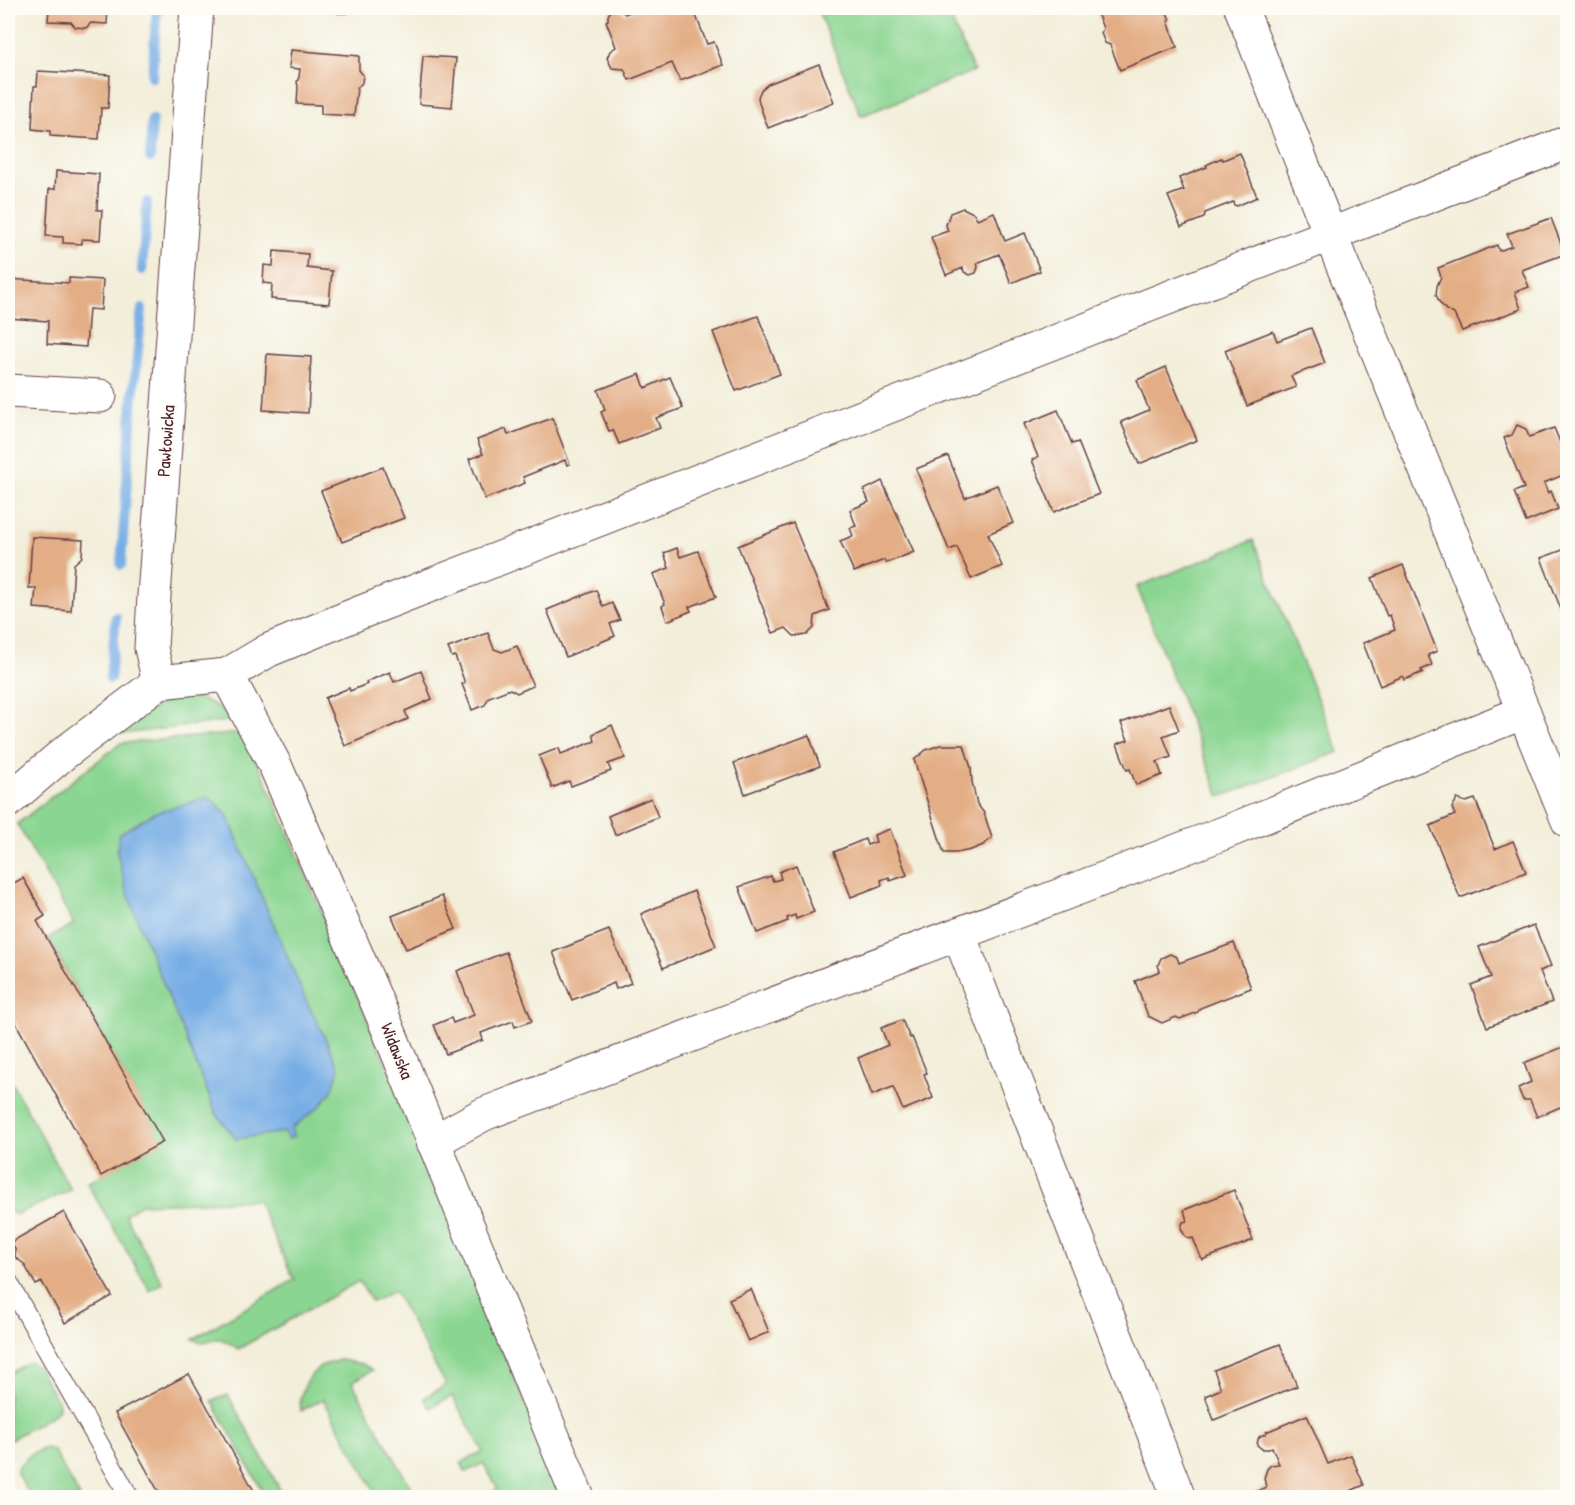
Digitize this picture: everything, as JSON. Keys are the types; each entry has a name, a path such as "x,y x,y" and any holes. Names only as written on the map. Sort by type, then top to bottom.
{"street":[{"name":"Pawłowicka","path":"159,682 151,648 197,8"},
{"path":"1241,8 1568,821"},
{"path":"8,801 63,754 159,682 227,675 269,650 358,613 1568,142"},
{"path":"8,391 100,396"},
{"name":"Widawska","path":"227,675 275,765 384,1019 578,1497"},
{"path":"433,1142 484,1114 1224,833 1524,712"},
{"path":"958,934 1179,1497"}],"lane":[{"path":"8,1281 130,1497"}],"green space":[{"path":"817,8 946,8 974,71 861,116"},
{"path":"1253,540 1339,752 1220,797 1137,587"},
{"path":"188,696 214,705 235,720 123,734 121,731 152,708 167,701"},
{"path":"241,733 265,778 399,1094 563,1497 483,1497 498,1489 483,1463 466,1472 461,1463 483,1451 452,1396 430,1408 424,1398 446,1385 394,1291 372,1302 359,1281 238,1349 221,1339 201,1343 193,1339 295,1279 257,1200 141,1204 125,1215 162,1282 150,1291 87,1183 162,1142 48,938 74,924 17,824 121,743"},
{"path":"8,1076 71,1190 18,1214 8,1212"},
{"path":"8,1315 17,1339 8,1354"},
{"path":"340,1360 362,1364 373,1370 352,1382 416,1497 378,1497 323,1399 301,1411 300,1398 309,1378 320,1366"},
{"path":"29,1362 38,1367 59,1404 58,1409 55,1414 8,1441 8,1374"},
{"path":"228,1395 284,1497 266,1497 212,1401"},
{"path":"46,1448 53,1450 80,1497 31,1497 17,1473 17,1468 31,1454"}],"water":[{"path":"209,797 227,815 308,1005 339,1069 332,1091 320,1106 292,1128 293,1137 288,1139 284,1132 236,1139 216,1113 137,919 117,852 119,834 154,813"}],"building":[{"path":"49,8 108,8 107,24 91,23 86,28 75,27 71,22 48,21"},
{"path":"335,8 376,8 376,11 350,10 347,13 337,13"},
{"path":"615,8 625,14 641,8 693,8 707,44 714,42 723,65 680,81 672,63 629,80 624,69 612,68 607,58 610,51 616,47 606,21 610,12"},
{"path":"1095,8 1149,8 1152,13 1165,8 1177,47 1120,70 1110,45 1105,43 1101,33 1103,28"},
{"path":"291,50 359,56 359,70 363,75 362,83 357,88 354,116 321,114 321,105 297,104 297,82 300,69 289,68"},
{"path":"423,56 456,58 452,107 419,104"},
{"path":"819,64 834,102 768,128 759,103 758,97 761,90 768,84"},
{"path":"38,71 110,75 108,108 101,108 99,139 50,136 50,131 32,129 34,86 37,86"},
{"path":"1240,153 1257,197 1237,206 1233,202 1205,213 1204,218 1181,227 1168,196 1184,190 1179,178 1207,167 1206,165 1221,158 1223,160"},
{"path":"56,171 99,174 97,210 102,210 100,240 82,239 82,244 63,243 63,237 46,236 49,189 55,189"},
{"path":"963,208 975,214 977,219 994,212 1005,241 1025,233 1040,271 1011,283 999,254 977,263 976,273 970,275 964,272 963,268 946,275 931,237 948,231 946,225 950,213"},
{"path":"1551,218 1565,254 1522,270 1529,287 1515,292 1521,309 1462,331 1454,314 1446,310 1436,295 1441,277 1438,268 1497,245 1499,251 1512,246 1507,234"},
{"path":"274,251 308,254 307,268 332,271 329,304 271,299 272,284 263,283 264,265 273,266"},
{"path":"69,278 103,280 101,310 89,309 86,347 47,344 48,321 8,318 8,279 69,283"},
{"path":"758,316 780,374 736,391 713,332"},
{"path":"1311,328 1325,363 1291,376 1296,387 1247,406 1225,350 1273,331 1277,341"},
{"path":"267,354 311,357 308,413 263,410"},
{"path":"1166,367 1197,440 1139,464 1121,422 1149,410 1137,380"},
{"path":"640,374 645,388 670,377 683,408 656,418 660,428 619,444 613,430 609,431 601,412 605,410 598,390"},
{"path":"1058,410 1072,444 1078,442 1099,494 1054,512 1032,460 1038,457 1024,424"},
{"path":"552,418 570,464 567,465 565,460 523,477 525,483 485,499 469,459 483,454 477,440 506,429 508,435"},
{"path":"1517,425 1526,429 1529,437 1554,428 1568,461 1568,473 1544,483 1548,493 1551,491 1558,509 1526,522 1514,492 1524,488 1504,438 1512,435"},
{"path":"948,456 965,498 997,485 1013,523 988,534 1002,566 971,579 957,547 949,550 916,469"},
{"path":"383,467 404,518 342,542 321,491"},
{"path":"882,481 914,552 886,563 884,560 854,572 840,541 853,536 850,528 856,526 850,510 869,502 864,490"},
{"path":"793,523 829,610 815,616 814,628 807,635 794,636 786,628 773,633 738,546"},
{"path":"32,537 83,540 82,557 74,564 71,611 34,608 36,588 29,588"},
{"path":"677,548 680,557 698,551 716,597 689,607 691,611 667,621 662,606 665,604 653,574 669,568 664,553"},
{"path":"1568,548 1567,619 1564,611 1562,612 1541,558"},
{"path":"1403,565 1437,651 1428,655 1432,665 1421,670 1423,672 1404,680 1403,676 1380,686 1363,643 1395,630 1372,578"},
{"path":"596,590 603,607 612,603 620,620 610,624 615,636 566,657 547,610"},
{"path":"488,633 494,649 502,652 517,646 533,686 517,693 510,689 489,697 485,705 472,710 455,656 452,657 448,648"},
{"path":"421,671 432,699 405,711 408,719 345,746 325,698 349,688 350,691 390,672 394,682"},
{"path":"1169,705 1179,730 1163,736 1171,757 1157,762 1162,775 1136,785 1130,769 1127,770 1117,744 1128,740 1121,723"},
{"path":"612,725 625,758 608,764 611,771 571,786 569,781 552,788 539,756 559,748 561,754 595,741 593,734"},
{"path":"809,735 820,766 745,794 734,763"},
{"path":"940,745 964,745 971,768 977,804 984,813 992,838 971,850 944,853 914,760 926,750"},
{"path":"651,798 658,817 615,835 608,816"},
{"path":"1457,799 1466,802 1475,799 1495,849 1513,841 1526,872 1460,898 1430,826 1455,815 1452,808"},
{"path":"890,829 907,875 890,881 889,877 881,880 882,885 851,897 834,852 865,839 867,845 876,842 874,835"},
{"path":"796,865 814,912 796,919 795,915 787,918 788,921 757,933 739,887 771,876 773,881 781,879 779,872"},
{"path":"23,878 45,916 37,921 163,1142 101,1176 8,1009 8,886"},
{"path":"694,891 716,946 663,968 641,914"},
{"path":"442,896 456,929 406,949 392,916"},
{"path":"1534,925 1551,966 1540,971 1552,1002 1487,1027 1471,985 1491,977 1479,947"},
{"path":"609,930 631,983 616,989 614,983 572,1000 553,952"},
{"path":"1234,943 1251,988 1200,1008 1198,1012 1180,1019 1176,1017 1162,1023 1148,1016 1135,981 1160,971 1158,965 1161,958 1170,954 1177,957 1179,963"},
{"path":"506,952 532,1021 515,1027 513,1021 481,1033 483,1040 446,1054 434,1025 451,1018 453,1023 474,1015 457,971"},
{"path":"902,1020 927,1073 924,1074 933,1098 903,1110 893,1087 872,1095 858,1058 888,1045 881,1028"},
{"path":"1568,1045 1568,1111 1565,1105 1537,1117 1530,1100 1523,1100 1518,1088 1531,1082 1524,1063"},
{"path":"1234,1190 1253,1240 1202,1260 1193,1238 1185,1236 1181,1228 1183,1222 1187,1221 1184,1210"},
{"path":"64,1212 112,1296 65,1323 42,1282 36,1285 24,1264 15,1257 15,1249 11,1242"},
{"path":"751,1289 769,1332 748,1341 729,1299"},
{"path":"1280,1344 1297,1386 1214,1420 1205,1396 1221,1389 1214,1370"},
{"path":"189,1374 258,1498 162,1498 115,1413"},
{"path":"1307,1415 1328,1464 1351,1455 1364,1485 1341,1495 1342,1498 1253,1498 1251,1494 1266,1487 1264,1478 1267,1469 1271,1465 1279,1464 1272,1447 1262,1449 1257,1445 1258,1439 1266,1432"}],"waterway":[{"path":"152,77 157,8"},
{"path":"150,158 152,120"},
{"path":"142,270 147,202"},
{"path":"121,565 132,408 142,309"},
{"path":"110,679 116,617"}]}
